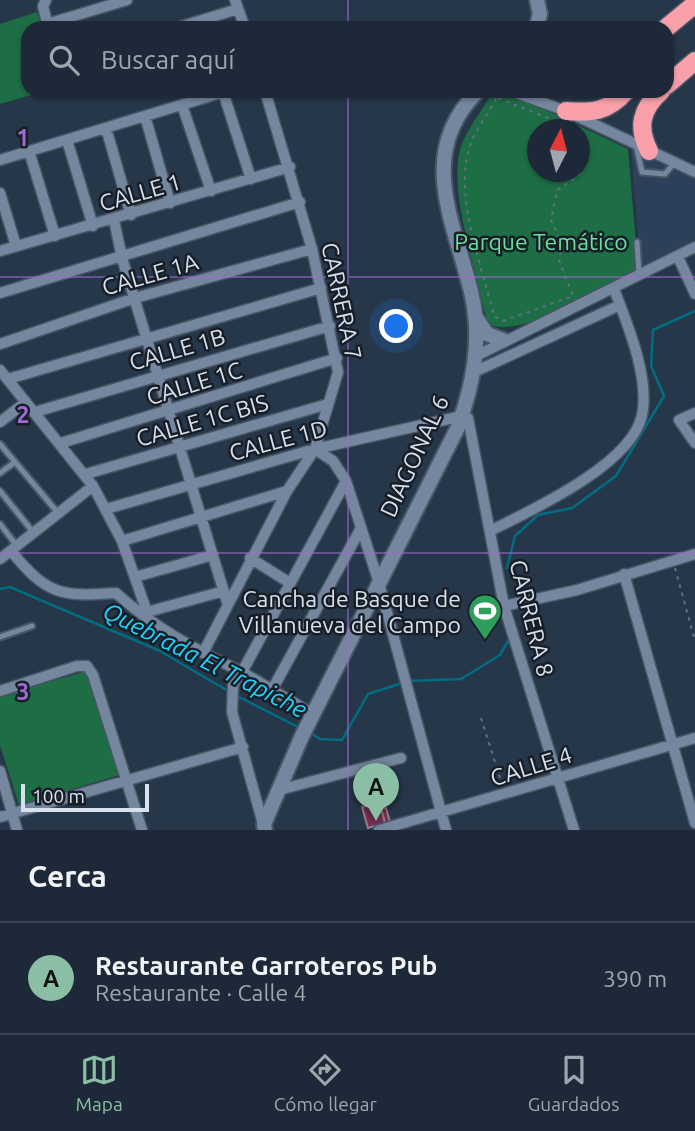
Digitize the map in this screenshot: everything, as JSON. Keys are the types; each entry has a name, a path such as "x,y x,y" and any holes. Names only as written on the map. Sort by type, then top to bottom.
{"highway":[{"path":"674,22 695,4"},
{"path":"674,22 695,11"},
{"path":"674,69 679,70 691,64"},
{"path":"674,79 691,64"},
{"path":"566,111 592,113 605,109 618,98"},
{"path":"643,147 643,113 655,98"}],"street":[{"path":"46,0 43,6 47,21"},
{"path":"63,21 127,0"},
{"path":"537,2 538,21"},
{"path":"194,21 237,4 242,21"},
{"path":"0,160 205,98"},
{"path":"227,98 251,179"},
{"name":"CARRERA 7","path":"203,653 287,491 316,449 338,372 312,248 267,98"},
{"name":"DIAGONAL 6","path":"264,827 302,736 462,416 477,356 474,312 446,210 443,177 446,145 457,120 473,98"},
{"path":"530,98 566,111 695,172"},
{"path":"182,105 211,191"},
{"path":"145,116 170,203"},
{"path":"106,128 131,215"},
{"path":"67,140 93,226"},
{"path":"29,151 55,236"},
{"name":"CALLE 1","path":"0,251 290,167"},
{"path":"0,193 16,246"},
{"path":"0,293 299,202"},
{"path":"114,220 122,258 160,374 227,603"},
{"path":"477,356 503,340 614,289 695,247"},
{"name":"CALLE 1A","path":"0,344 135,298 312,248"},
{"path":"678,257 695,294"},
{"path":"8,379 321,288"},
{"path":"492,530 569,492 634,436 643,412 643,391 633,338 614,289"},
{"path":"474,372 620,305"},
{"path":"474,312 483,331 503,340"},
{"name":"CALLE 1B","path":"35,412 330,326"},
{"name":"CALLE 1C","path":"61,443 337,358"},
{"path":"0,370 86,474 122,541 147,612 224,591"},
{"path":"0,422 26,402"},
{"name":"CALLE 1C BIS","path":"86,474 328,404"},
{"path":"695,413 679,420 695,443"},
{"name":"CARRERA 8","path":"462,416 468,418 472,429 504,606 574,830"},
{"name":"CALLE 1D","path":"106,509 316,449 462,416"},
{"path":"316,449 333,461 346,481 379,583 446,830"},
{"path":"264,827 232,712 230,698 233,685 346,481"},
{"path":"0,559 93,486"},
{"path":"122,541 287,491"},
{"path":"272,690 361,528"},
{"path":"14,549 35,578 59,593 76,596 116,593 136,612 203,653 272,690 311,718"},
{"path":"504,606 577,590 695,554"},
{"path":"135,577 213,555"},
{"path":"250,558 290,583"},
{"path":"624,574 695,822"},
{"path":"0,691 77,666 86,666 93,675 129,779 142,830"},
{"name":"CALLE 4","path":"379,830 442,814 695,738"},
{"path":"0,817 243,747"},
{"path":"279,790 401,758"},
{"path":"0,772 17,830"}],"lane":[{"path":"643,147 642,172 665,174 675,162"},
{"path":"637,242 639,276"},
{"path":"0,444 58,514"},
{"path":"0,473 15,461"},
{"path":"0,491 34,533"},
{"path":"0,524 14,549"},
{"path":"0,637 32,626"}],"path":[{"path":"546,119 497,98 471,142 464,174 469,215 494,316 503,321 573,296 559,260 562,244 551,220 557,190 572,182"},
{"path":"673,561 695,641"},
{"path":"481,718 505,794"}],"shaded area":[{"path":"631,148 695,176 695,239 641,269"}],"green space":[{"path":"37,12 40,21 21,21 21,98 0,104 0,24"},
{"name":"Parque Temático","path":"489,98 512,98 565,119 527,119 527,182 590,182 590,131 628,149 638,269 585,299 542,318 503,327 488,324 459,199 457,177 464,139"},
{"path":"87,671 119,775 19,805 0,745 0,696"}],"building":[{"path":"380,803 385,823 368,828 362,807"},
{"path":"386,808 390,822 385,823 381,809"}],"waterway":[{"path":"507,568 515,536 538,515 572,508 616,476 664,396 651,366 653,330 695,311"},
{"name":"Quebrada El Trapiche","path":"0,589 10,587 160,651 228,691"},
{"path":"409,681 461,679 500,655 511,636"},
{"path":"309,732 320,739 342,740 368,694 402,683"},
{"name":"Quebrada El Trapiche","path":"237,696 300,728"}],"place":[{"name":"Cancha de Basque de Villanueva del Campo","path":"485,641"},
{"name":"Restaurante Garroteros Pub","path":"376,821"}]}
